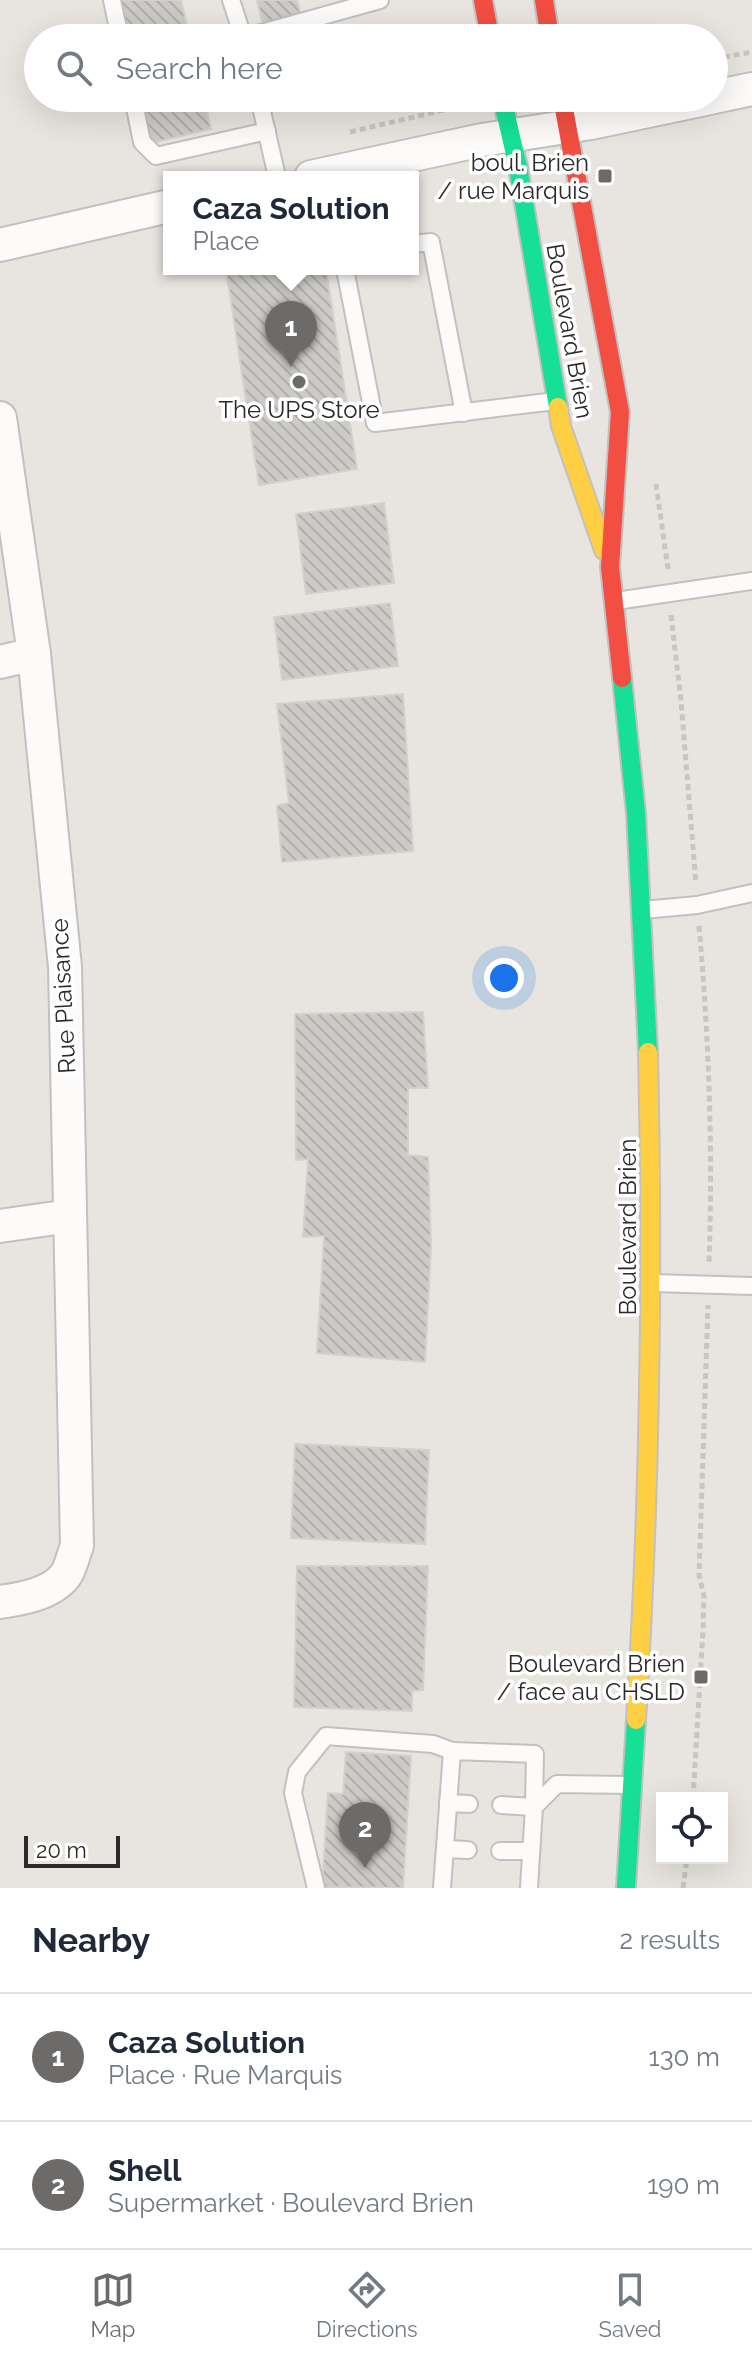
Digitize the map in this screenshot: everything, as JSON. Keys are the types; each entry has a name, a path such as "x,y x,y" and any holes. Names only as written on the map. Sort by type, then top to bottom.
{"main road":[{"path":"483,0 487,24"},
{"path":"544,0 548,24"},
{"name":"Boulevard Brien","path":"505,112 561,426 610,567 631,751 642,910 650,1102 651,1283 645,1576 626,1888"},
{"name":"Boulevard Brien","path":"565,112 620,412 610,567"}],"street":[{"path":"728,94 752,89"},
{"path":"345,171 511,135 565,112 591,123 644,112"},
{"path":"0,245 163,207"},
{"name":"Rue Plaisance","path":"0,418 34,654 65,967 77,1546 65,1576 47,1590 0,1602"},
{"path":"0,662 34,654"},
{"path":"0,1226 70,1216"}],"lane":[{"path":"112,0 117,24"},
{"path":"231,0 239,24"},
{"path":"291,24 380,0"},
{"path":"136,112 142,142 156,156 267,131"},
{"path":"262,112 276,171"},
{"path":"419,243 431,242 464,413"},
{"path":"346,275 375,423 557,400"},
{"path":"615,601 752,581"},
{"path":"642,910 697,905 752,893"},
{"path":"651,1283 752,1286"},
{"path":"316,1888 293,1793 297,1772 326,1736 433,1744 452,1751 535,1754 529,1888"},
{"path":"442,1888 452,1751"},
{"path":"501,1805 534,1807 557,1784 632,1785"},
{"path":"448,1803 469,1804"},
{"path":"445,1849 468,1850"},
{"path":"500,1851 531,1851"}],"path":[{"path":"728,56 752,52"},
{"path":"337,135 441,112"},
{"path":"673,627 696,881"},
{"path":"699,928 711,1101 713,1170 709,1262"},
{"path":"693,1792 704,1607 699,1575 708,1310"},
{"path":"683,1888 686,1864"}],"building":[{"path":"118,0 181,0 187,24 123,24"},
{"path":"257,0 297,0 303,24 263,24"},
{"path":"143,112 207,112 211,129 151,143"},
{"path":"227,275 327,275 357,469 259,485"},
{"path":"384,503 394,583 306,594 296,514"},
{"path":"390,603 398,666 282,680 274,617"},
{"path":"403,694 413,851 282,862 277,806 289,803 277,704"},
{"path":"423,1012 428,1088 408,1088 408,1155 428,1157 431,1246 425,1362 317,1353 324,1236 303,1237 308,1159 296,1160 295,1014"},
{"path":"295,1444 429,1450 425,1544 291,1538"},
{"path":"297,1566 428,1566 423,1690 412,1691 412,1711 294,1707"},
{"path":"346,1752 411,1756 403,1888 322,1887 328,1793 343,1794"}],"traffic: fast":[{"path":"505,112 518,167 558,407"},
{"path":"622,678 636,813 648,1052"},
{"path":"626,1888 636,1720"}],"traffic: slow":[{"path":"558,407 561,426 604,550"},
{"path":"636,1720 649,1386 648,1052"}],"traffic: jam":[{"path":"483,0 487,24"},
{"path":"544,0 548,24"},
{"path":"565,112 620,412 610,567 622,678"}],"place":[{"name":"boul. Brien / rue Marquis","path":"605,176"},
{"name":"Caza Solution","path":"291,367"},
{"name":"The UPS Store","path":"299,382"},
{"name":"Boulevard Brien / face au CHSLD","path":"701,1677"},
{"name":"Shell","path":"365,1868"}]}
